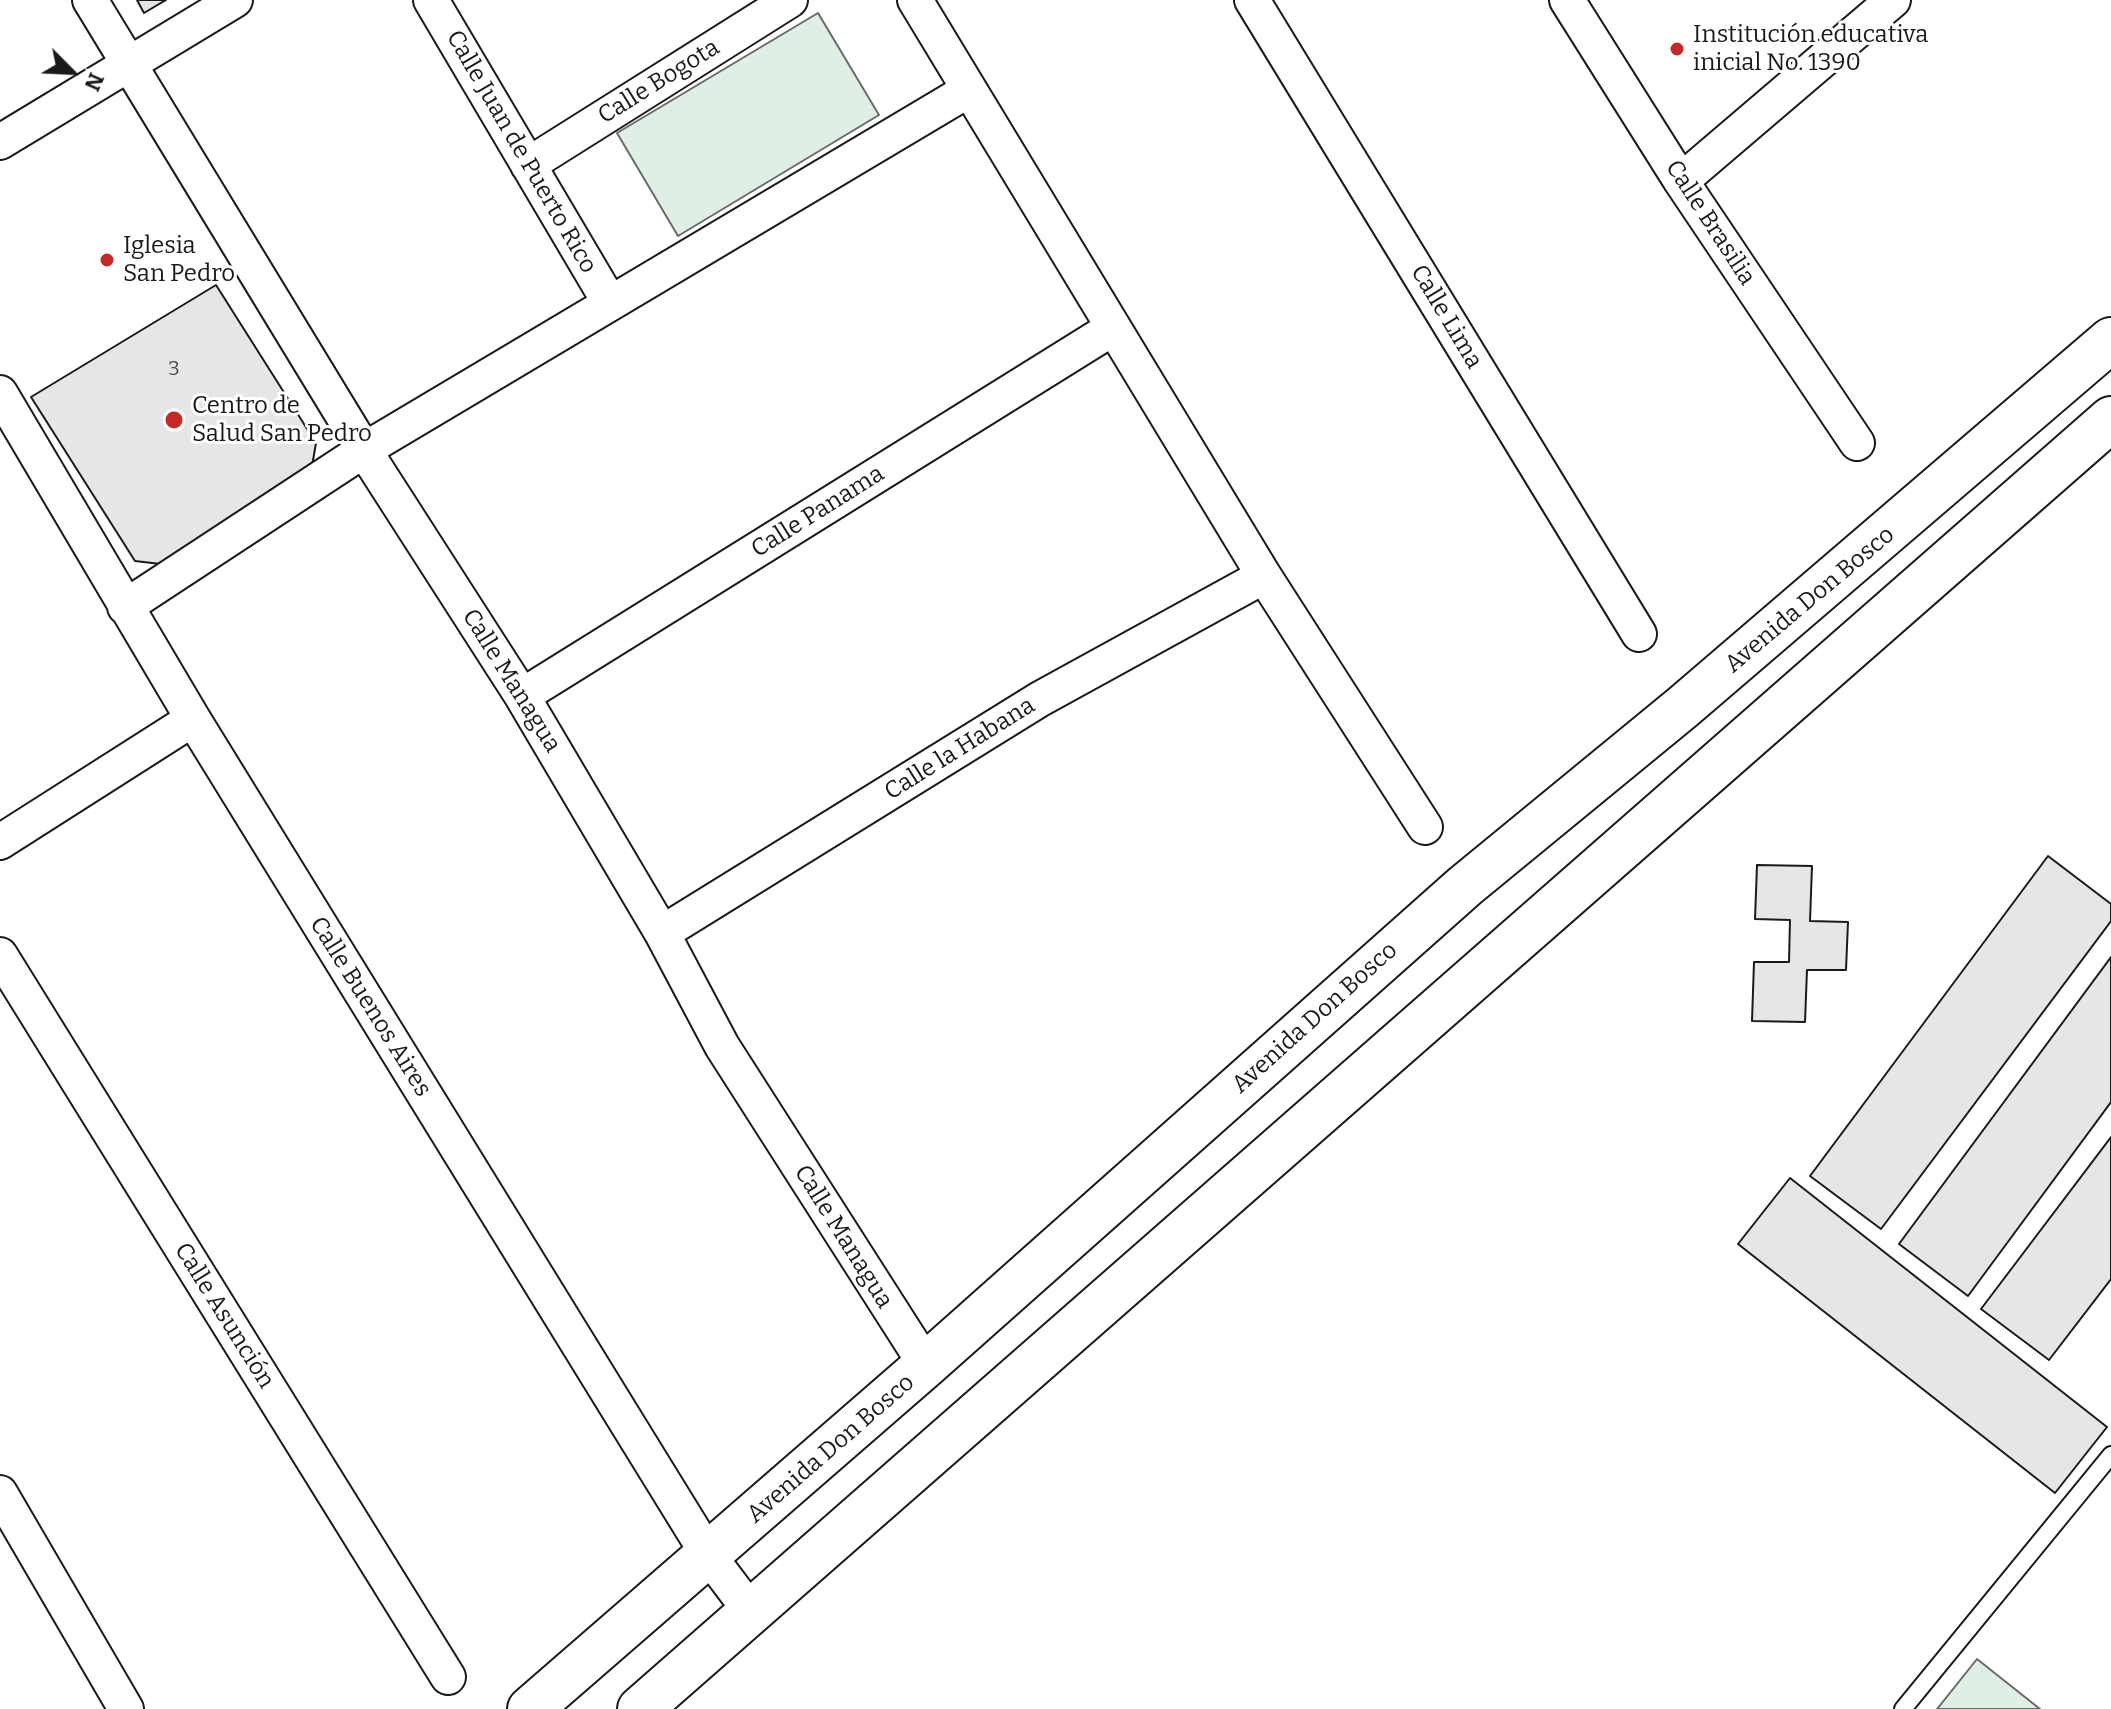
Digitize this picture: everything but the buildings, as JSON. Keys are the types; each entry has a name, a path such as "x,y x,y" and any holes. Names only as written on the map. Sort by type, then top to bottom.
{"main road":[{"name":"Avenida Don Bosco","path":"530,1709 926,1365 1465,886 1683,707 2111,340"},
{"path":"640,1709 2111,419"}],"street":[{"name":"Calle Managua","path":"90,0 364,450 522,696 662,933 722,1046 926,1365"},
{"path":"0,142 235,0"},
{"name":"Calle Juan de Puerto Rico","path":"431,0 610,303"},
{"name":"Calle Bogota","path":"528,165 790,0"},
{"path":"915,0 967,91 1264,576 1425,827"},
{"name":"Calle Lima","path":"1252,0 1639,634"},
{"name":"Calle Brasilia","path":"1567,0 1681,181 1857,443"},
{"path":"1681,181 1893,0"},
{"path":"125,607 364,450 967,91"},
{"name":"Calle Panama","path":"522,696 1113,328"},
{"name":"Calle Buenos Aires","path":"0,393 193,719 709,1556 752,1613"},
{"name":"Calle la Habana","path":"662,933 1040,699 1264,576"},
{"path":"0,842 193,719"},
{"name":"Calle Asunción","path":"0,955 448,1677"},
{"path":"0,1493 126,1709"}],"lane":[{"path":"1903,1709 2111,1455"}],"green space":[{"path":"818,13 879,115 678,236 617,133"},
{"path":"1977,1659 2040,1709 1937,1709"}],"place":[{"name":"Institución educativa inicial No. 1390","path":"1677,49"},
{"name":"Iglesia San Pedro","path":"107,260"},
{"name":"Centro de Salud San Pedro","path":"174,420"}]}
